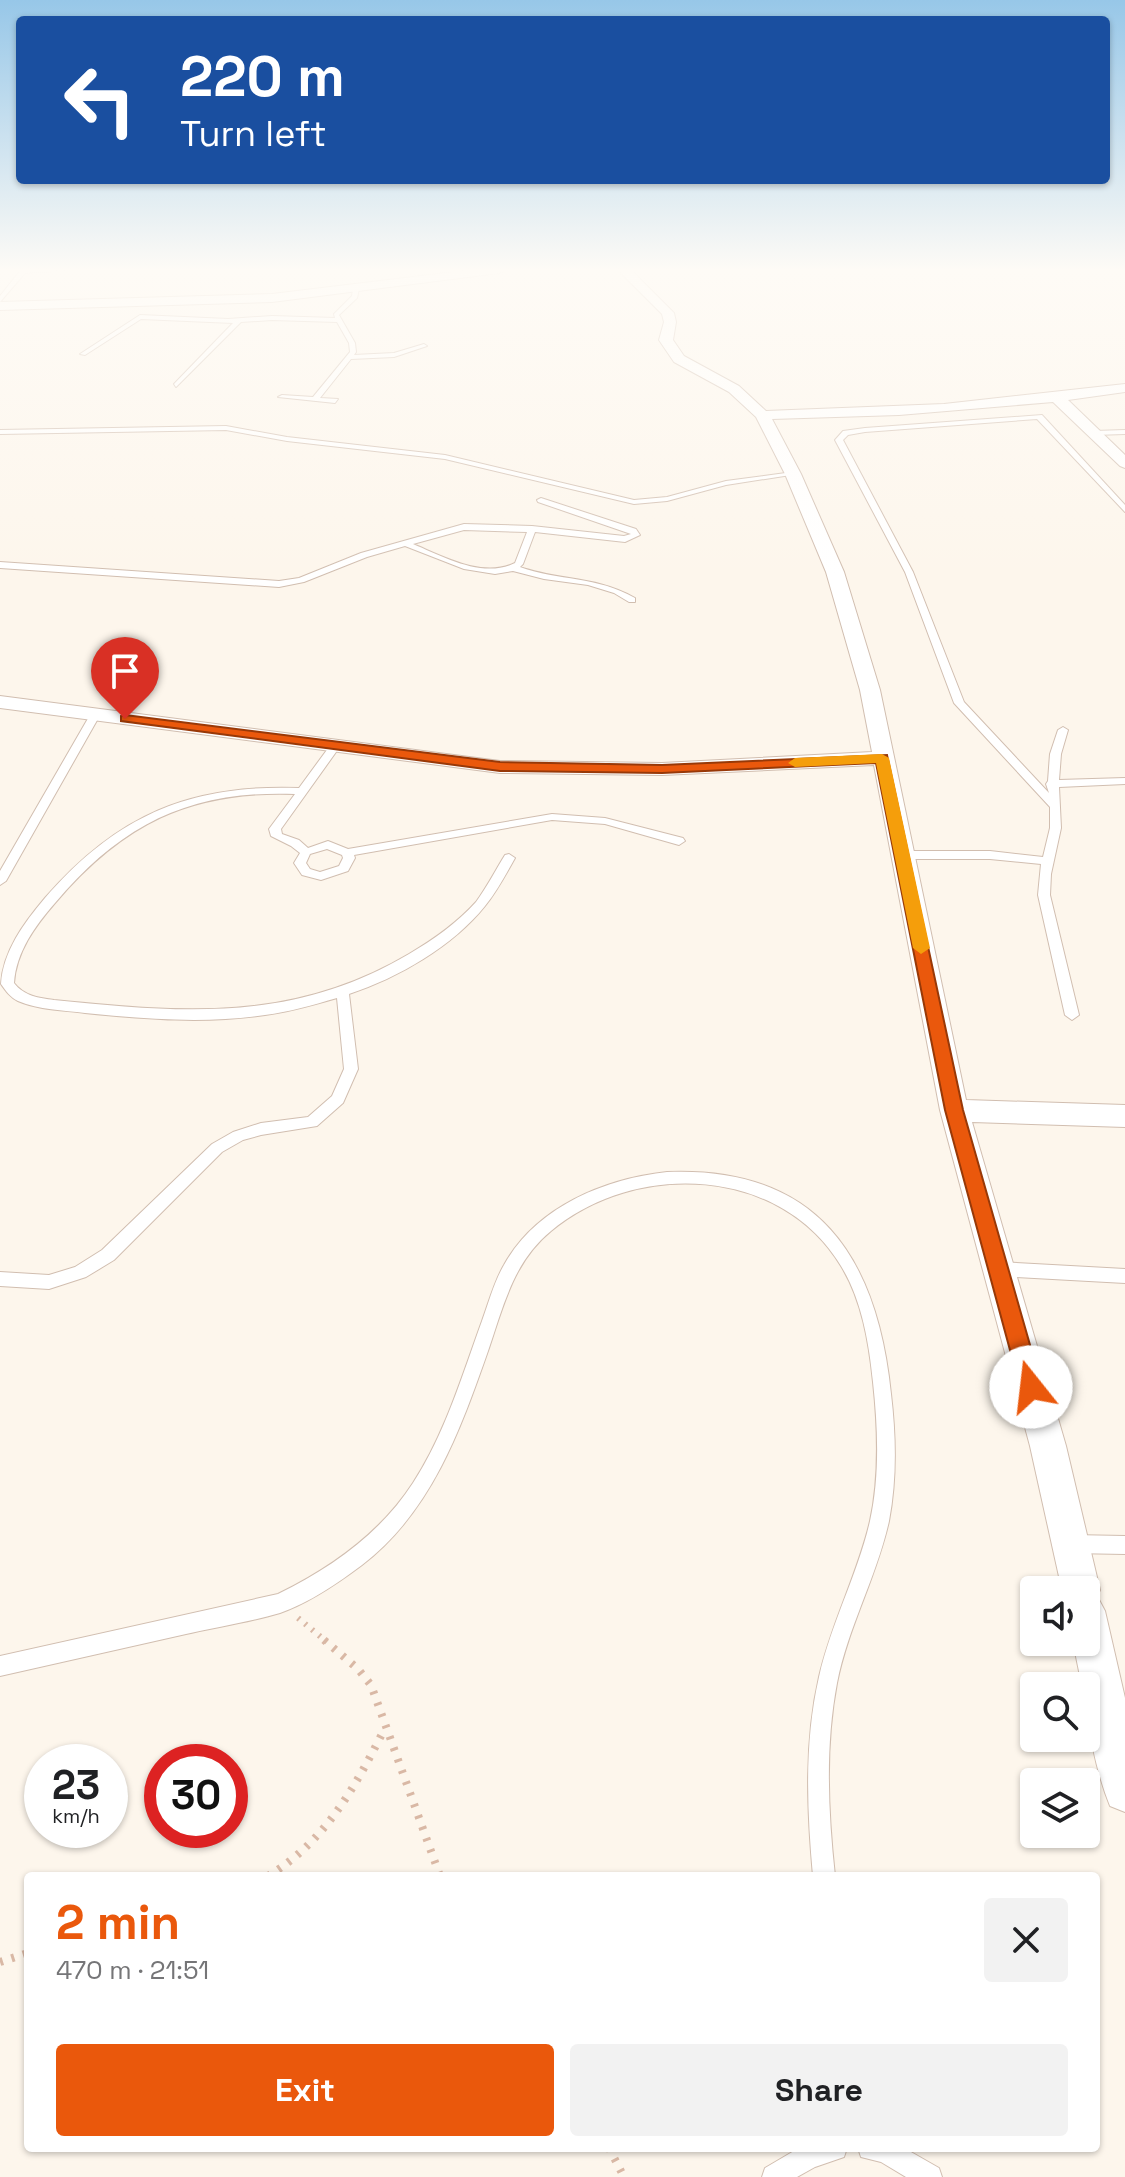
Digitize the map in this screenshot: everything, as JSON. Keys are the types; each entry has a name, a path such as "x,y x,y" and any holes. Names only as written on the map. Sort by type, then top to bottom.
{"street":[{"path":"702,372 734,389 762,415 793,474 830,560 853,627 870,690 954,1110 1048,1446 1078,1576"},
{"path":"762,415 883,413 1058,399 1125,388"},
{"path":"1058,399 1125,463"},
{"path":"0,702 500,767 581,770 882,758"},
{"path":"954,1110 1125,1116"},
{"path":"1096,1656 1125,1791"}],"lane":[{"path":"176,385 189,372"},
{"path":"315,399 337,372"},
{"path":"282,397 335,401"},
{"path":"1053,804 959,703 909,572 839,440 846,433 865,430 1035,416 1045,421 1125,510"},
{"path":"0,432 226,428 445,457 634,502 667,499 726,483 793,474"},
{"path":"1094,433 1125,432"},
{"path":"0,565 279,584 310,577 364,555 409,545 464,527 532,529 625,539 636,535 633,531 541,500"},
{"path":"409,545 476,569 499,572 514,568 521,561 532,529"},
{"path":"514,568 534,575 605,585 632,600"},
{"path":"0,881 95,715"},
{"path":"1063,730 1052,765 1054,833 1046,861 1044,895 1072,1015"},
{"path":"306,852 275,833 336,745"},
{"path":"1051,784 1125,781"},
{"path":"303,791 229,793 184,804 143,821 107,844 71,875 25,926 9,950 2,969 8,986 24,998 112,1012 220,1015 275,1010 343,994 402,966 451,933 487,896 509,858"},
{"path":"347,853 349,858 344,868 321,876 302,868 301,858 306,852 328,845 347,853 552,817 605,821 679,841"},
{"path":"902,855 990,855 1046,861"},
{"path":"0,1279 49,1282 80,1272 108,1255 217,1148 238,1136 261,1129 312,1122 338,1099 351,1069 343,994"},
{"path":"0,1666 280,1603 320,1584 352,1563 388,1529 418,1492 441,1453 511,1267 539,1231 583,1200 656,1177 705,1176 753,1188 789,1203 827,1233 855,1270 868,1308 879,1362 886,1487 875,1540 832,1661 822,1725 819,1795 824,1872"},
{"path":"998,1269 1125,1276"},
{"path":"1071,1544 1125,1545"},
{"path":"774,2177 809,2156 822,2152"},
{"path":"884,2152 930,2177"}],"path":[{"path":"280,1603 358,1669 371,1685 439,1872"},
{"path":"274,1872 303,1852 327,1829 346,1802 385,1727"},
{"path":"0,1962 24,1954"},
{"path":"611,2152 624,2177"}],"slow traffic":[{"path":"795,763 882,758 921,948"}],"route":[{"path":"125,719 500,767 662,769 882,758 954,1110 1031,1387"}]}
